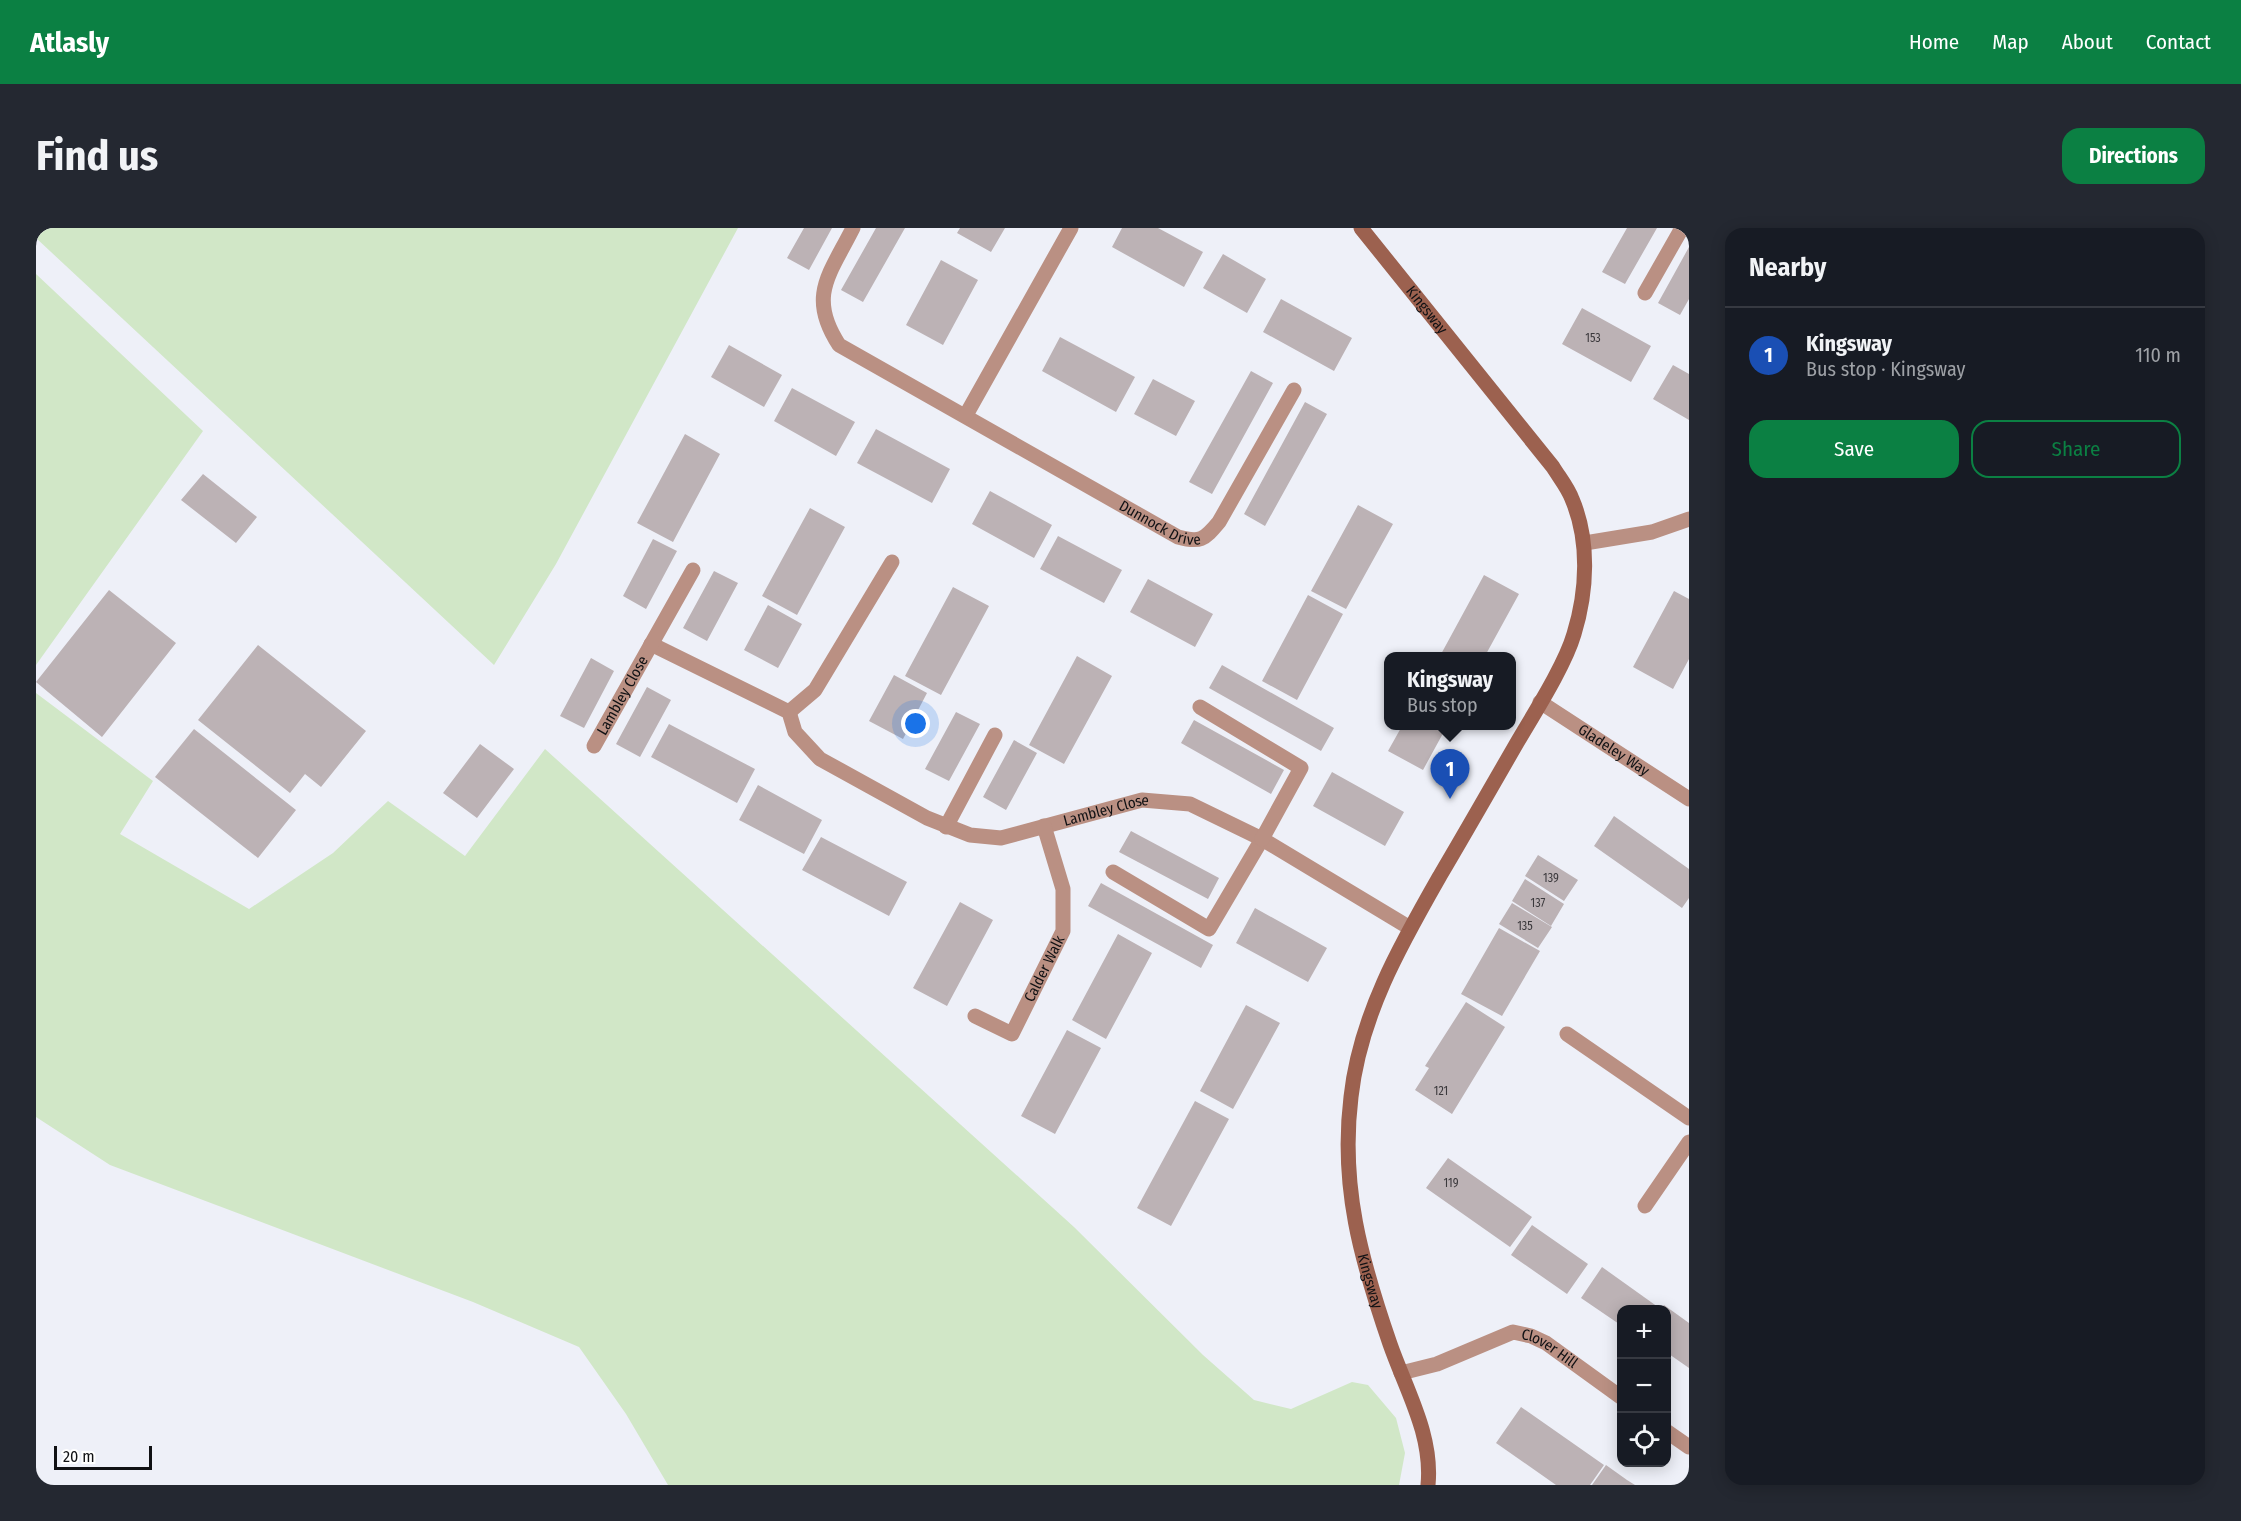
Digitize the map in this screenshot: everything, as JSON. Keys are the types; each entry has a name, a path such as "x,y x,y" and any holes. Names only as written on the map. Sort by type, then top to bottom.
{"street":[{"name":"Dunnock Drive","path":"853,228 824,287 822,307 827,327 839,345 1178,537 1194,541 1207,537 1219,522 1294,390"},
{"path":"966,415 1071,228"},
{"name":"Kingsway","path":"1361,228 1552,466 1572,499 1585,543 1582,594 1574,636 1540,702 1410,928 1377,995 1361,1044 1351,1093 1347,1138 1348,1179 1355,1229 1401,1373 1425,1436 1428,1485"},
{"path":"1645,293 1682,228"},
{"path":"1585,543 1652,532 1689,519"},
{"path":"789,712 815,690 892,562"},
{"name":"Lambley Close","path":"594,746 693,570"},
{"name":"Lambley Close","path":"651,644 789,712 795,732 820,759 946,827 970,836 1001,838 1142,800 1190,804 1262,839 1410,928"},
{"name":"Gladeley Way","path":"1540,702 1689,799"},
{"path":"1113,872 1209,929 1301,768 1200,707"},
{"path":"946,827 995,735"},
{"name":"Calder Walk","path":"975,1016 1012,1034 1063,931 1063,889 1044,826"},
{"path":"1567,1034 1689,1118"},
{"path":"1645,1206 1689,1142"},
{"name":"Clover Hill","path":"1401,1373 1437,1364 1513,1332 1531,1336 1546,1343 1617,1394"},
{"path":"1671,1434 1689,1447"}],"green space":[{"path":"36,228 738,228 556,564 494,665 36,238"},
{"path":"36,274 203,431 36,665"},
{"path":"36,693 153,781 120,834 249,909 333,853 388,801 465,856 545,749 1074,1227 1203,1355 1254,1400 1291,1409 1352,1382 1368,1385 1396,1418 1405,1453 1399,1485 668,1485 626,1414 579,1347 473,1302 110,1165 36,1117"}],"building":[{"path":"804,228 832,228 809,270 787,258"},
{"path":"876,228 905,228 863,302 841,290"},
{"path":"960,228 1005,228 991,252 957,233"},
{"path":"1122,228 1158,228 1203,252 1184,287 1112,247"},
{"path":"1627,228 1657,228 1625,284 1602,272"},
{"path":"1689,247 1689,299 1680,315 1658,303"},
{"path":"1223,254 1266,279 1247,313 1203,288"},
{"path":"941,260 978,280 943,345 906,325"},
{"path":"1281,299 1352,338 1334,371 1263,332"},
{"path":"1582,308 1651,346 1631,382 1562,344"},
{"path":"1060,337 1135,377 1116,412 1042,371"},
{"path":"729,345 782,375 764,407 711,377"},
{"path":"1673,365 1689,374 1689,420 1653,399"},
{"path":"1251,371 1273,383 1212,494 1189,482"},
{"path":"1153,379 1195,401 1176,436 1134,414"},
{"path":"792,388 855,422 836,456 774,421"},
{"path":"1305,402 1327,414 1265,526 1244,514"},
{"path":"876,429 950,469 932,503 857,463"},
{"path":"685,434 720,454 673,542 637,523"},
{"path":"203,474 257,517 236,543 181,500"},
{"path":"990,491 1052,525 1034,558 972,524"},
{"path":"1358,505 1393,524 1346,609 1311,591"},
{"path":"810,508 845,527 797,615 762,596"},
{"path":"1058,536 1122,570 1104,603 1040,569"},
{"path":"653,539 677,551 646,609 623,596"},
{"path":"714,571 738,583 707,641 683,628"},
{"path":"1484,575 1519,594 1487,652 1442,652"},
{"path":"1148,579 1213,614 1195,647 1130,612"},
{"path":"953,587 989,606 941,695 905,676"},
{"path":"109,590 176,643 102,737 36,682"},
{"path":"1674,591 1689,599 1689,659 1673,689 1633,667"},
{"path":"1308,595 1343,614 1297,700 1262,681"},
{"path":"768,605 802,624 778,668 744,650"},
{"path":"258,645 366,731 321,787 305,774 290,793 198,720"},
{"path":"1077,656 1112,676 1064,764 1029,745"},
{"path":"591,658 614,671 584,728 560,716"},
{"path":"1222,665 1334,728 1321,751 1209,688"},
{"path":"894,675 927,693 903,739 869,721"},
{"path":"647,687 671,700 640,757 616,744"},
{"path":"956,712 980,724 949,781 925,769"},
{"path":"1194,720 1284,770 1271,794 1181,743"},
{"path":"669,724 755,769 737,803 651,757"},
{"path":"194,729 296,810 258,858 155,777"},
{"path":"1400,730 1445,730 1423,770 1388,751"},
{"path":"1014,740 1037,753 1006,810 983,797"},
{"path":"480,744 514,769 477,818 443,793"},
{"path":"1332,772 1404,812 1385,846 1313,806"},
{"path":"758,785 822,820 804,854 739,820"},
{"path":"1614,816 1689,869 1689,898 1682,908 1594,846"},
{"path":"1131,831 1219,878 1208,899 1119,852"},
{"path":"821,837 907,882 889,916 802,870"},
{"path":"1538,855 1578,880 1564,901 1525,876"},
{"path":"1525,879 1564,904 1551,926 1512,901"},
{"path":"1101,883 1213,945 1201,968 1088,906"},
{"path":"960,902 993,920 947,1006 913,988"},
{"path":"1512,903 1552,927 1538,948 1499,924"},
{"path":"1255,908 1327,948 1308,982 1236,943"},
{"path":"1499,928 1540,951 1502,1016 1461,994"},
{"path":"1118,934 1152,953 1106,1039 1072,1020"},
{"path":"1466,1002 1505,1027 1452,1114 1415,1090 1429,1068 1425,1066"},
{"path":"1246,1005 1280,1023 1233,1109 1200,1091"},
{"path":"1067,1030 1101,1048 1055,1134 1021,1116"},
{"path":"1195,1101 1229,1119 1171,1226 1137,1208"},
{"path":"1448,1158 1532,1217 1510,1247 1426,1188"},
{"path":"1532,1225 1588,1264 1567,1294 1511,1255"},
{"path":"1602,1267 1655,1305 1617,1305 1617,1323 1581,1298"},
{"path":"1671,1310 1689,1323 1689,1368 1671,1355"},
{"path":"1521,1407 1604,1465 1590,1485 1556,1485 1496,1443"},
{"path":"1606,1465 1627,1480 1635,1485 1592,1485"}],"place":[{"name":"Kingsway","path":"1450,799"}]}
